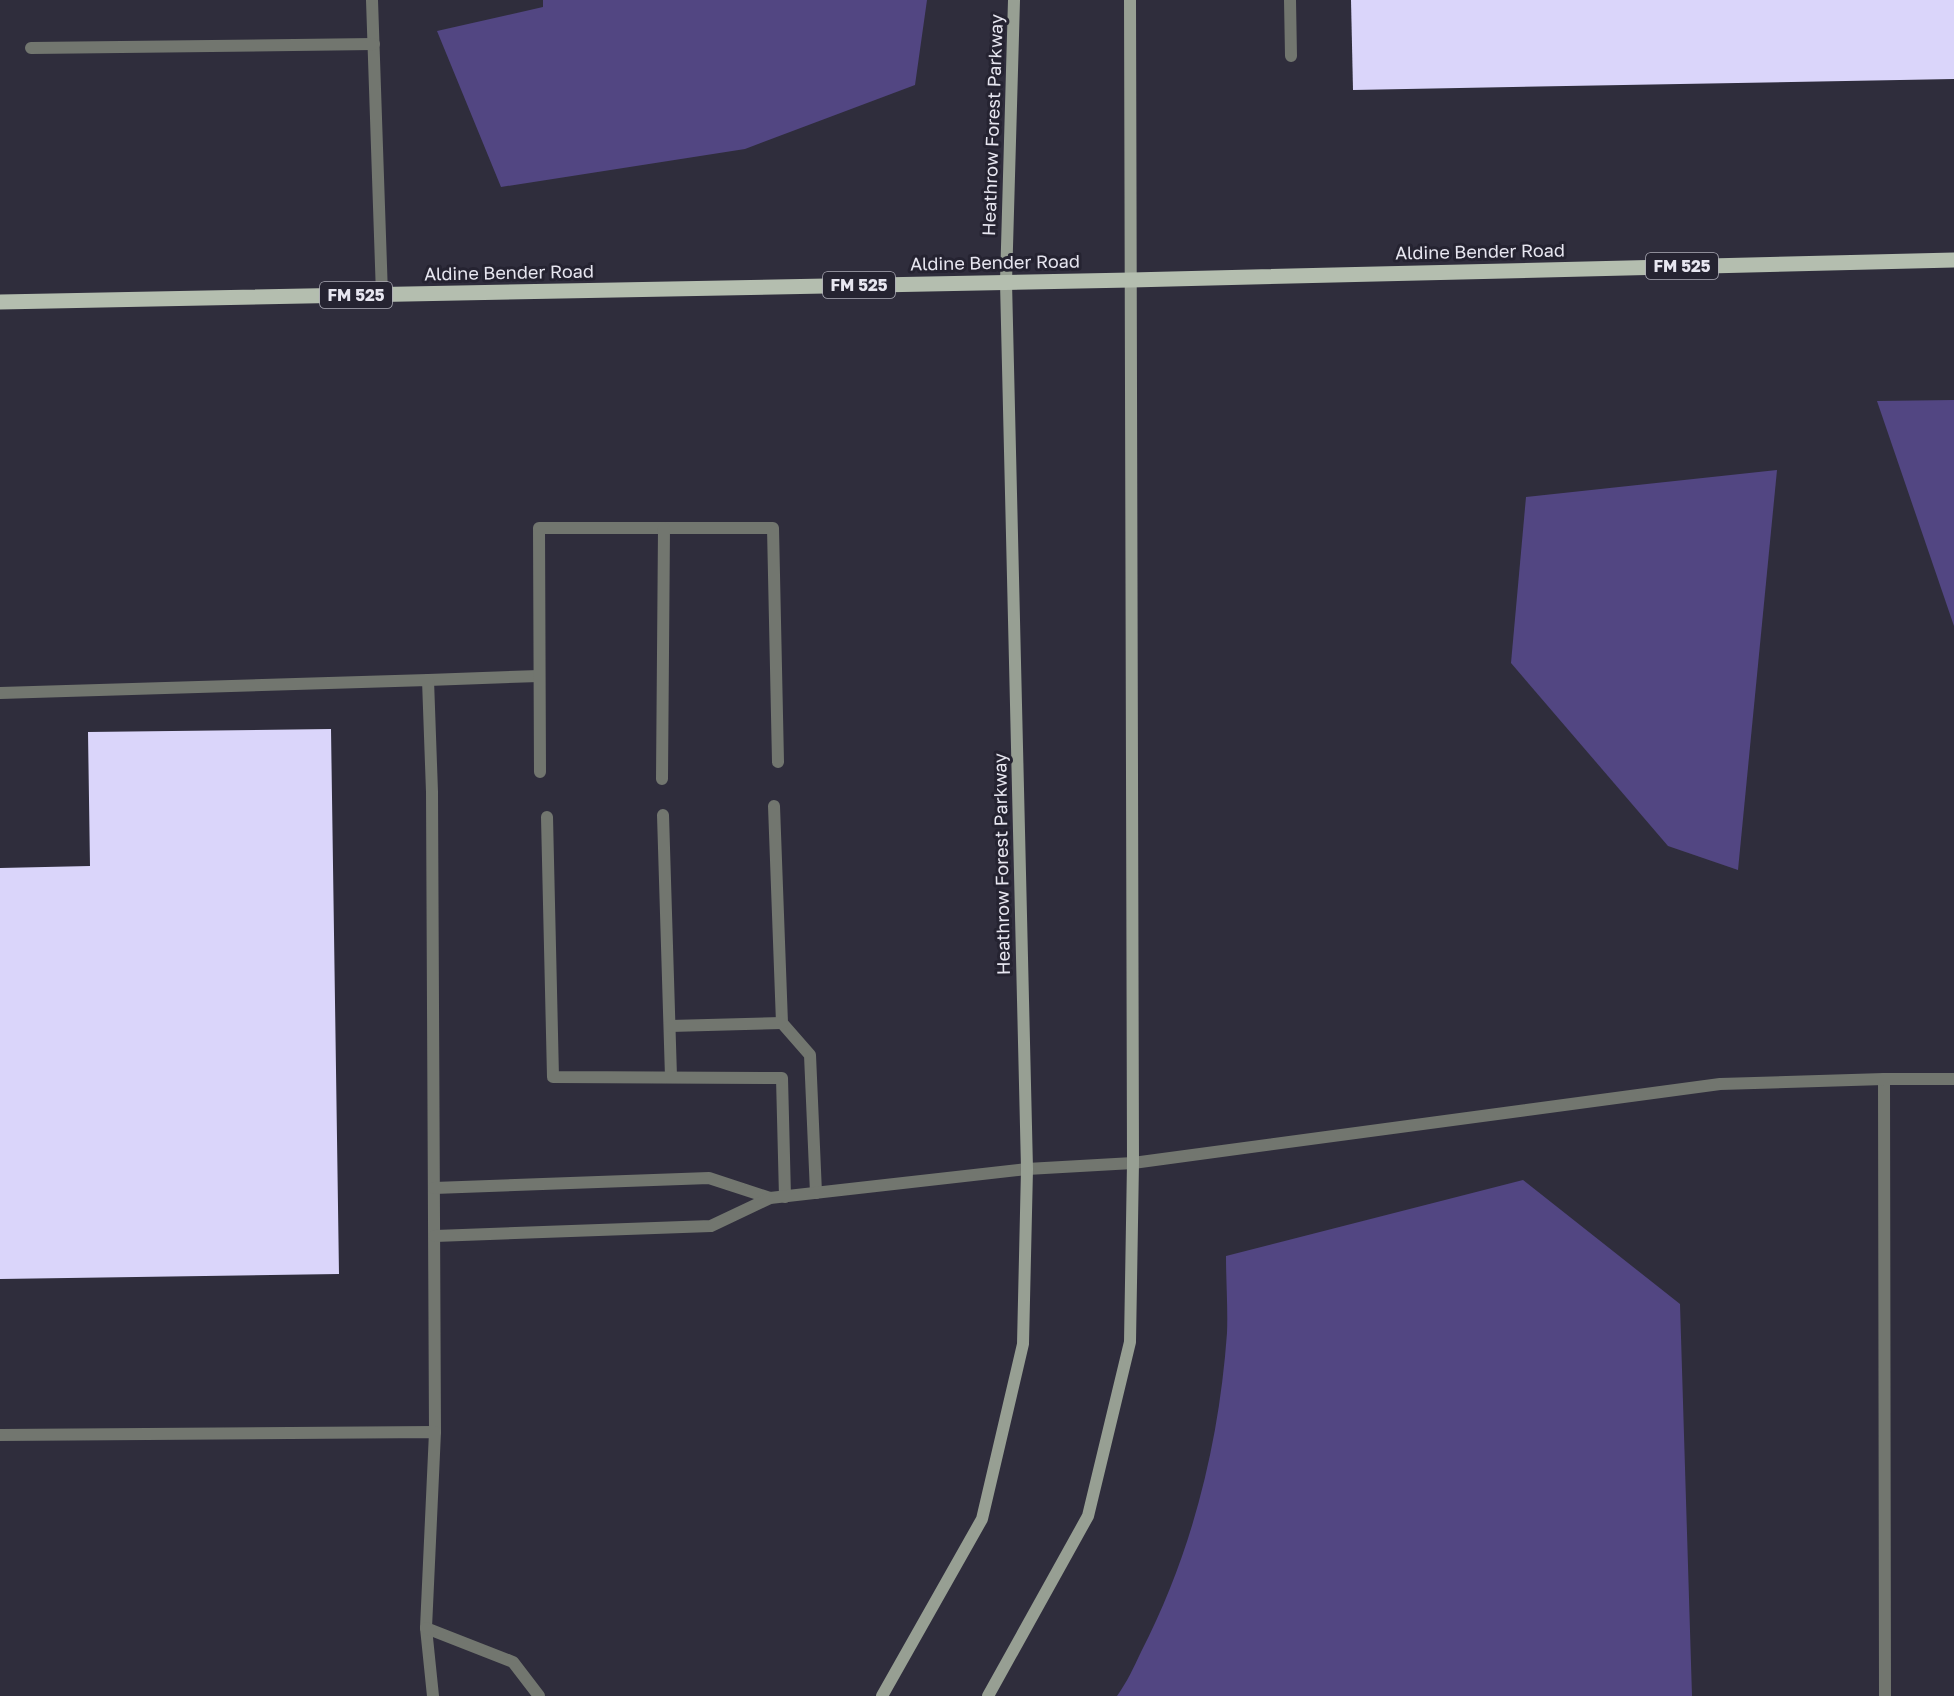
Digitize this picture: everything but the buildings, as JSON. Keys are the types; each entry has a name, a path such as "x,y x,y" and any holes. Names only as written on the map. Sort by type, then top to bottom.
{"main road":[{"name":"Aldine Bender Road","path":"0,302 1131,280 1954,260"}],"street":[{"name":"Heathrow Forest Parkway","path":"882,1696 981,1519 1023,1344 1027,1169 1006,282 1014,0"},
{"path":"988,1696 1088,1516 1130,1342 1133,1163 1130,0"}],"lane":[{"path":"372,0 382,295"},
{"path":"1290,0 1291,56"},
{"path":"31,48 374,44"},
{"path":"540,772 539,528 773,528 778,762"},
{"path":"662,779 664,528"},
{"path":"0,693 539,676"},
{"path":"428,680 432,792 435,1432 426,1628 433,1696"},
{"path":"774,806 782,1023 810,1055 816,1193"},
{"path":"663,815 671,1077"},
{"path":"547,817 553,1077 782,1078 785,1197"},
{"path":"670,1026 782,1023"},
{"path":"1884,1079 1885,1696"},
{"path":"435,1236 711,1226 770,1198 1027,1169 1133,1163 1720,1084 1954,1079"},
{"path":"434,1188 709,1178 770,1198"},
{"path":"0,1435 435,1432"},
{"path":"426,1628 513,1662 539,1696"}],"shaded area":[{"path":"543,0 927,0 915,85 745,149 501,187 437,31 543,7"},
{"path":"1954,400 1954,626 1877,401"},
{"path":"1777,470 1738,870 1668,846 1511,663 1526,497"},
{"path":"1523,1180 1680,1304 1692,1696 1117,1696 1159,1614 1175,1576 1189,1537 1210,1457 1227,1333 1226,1256"}]}
